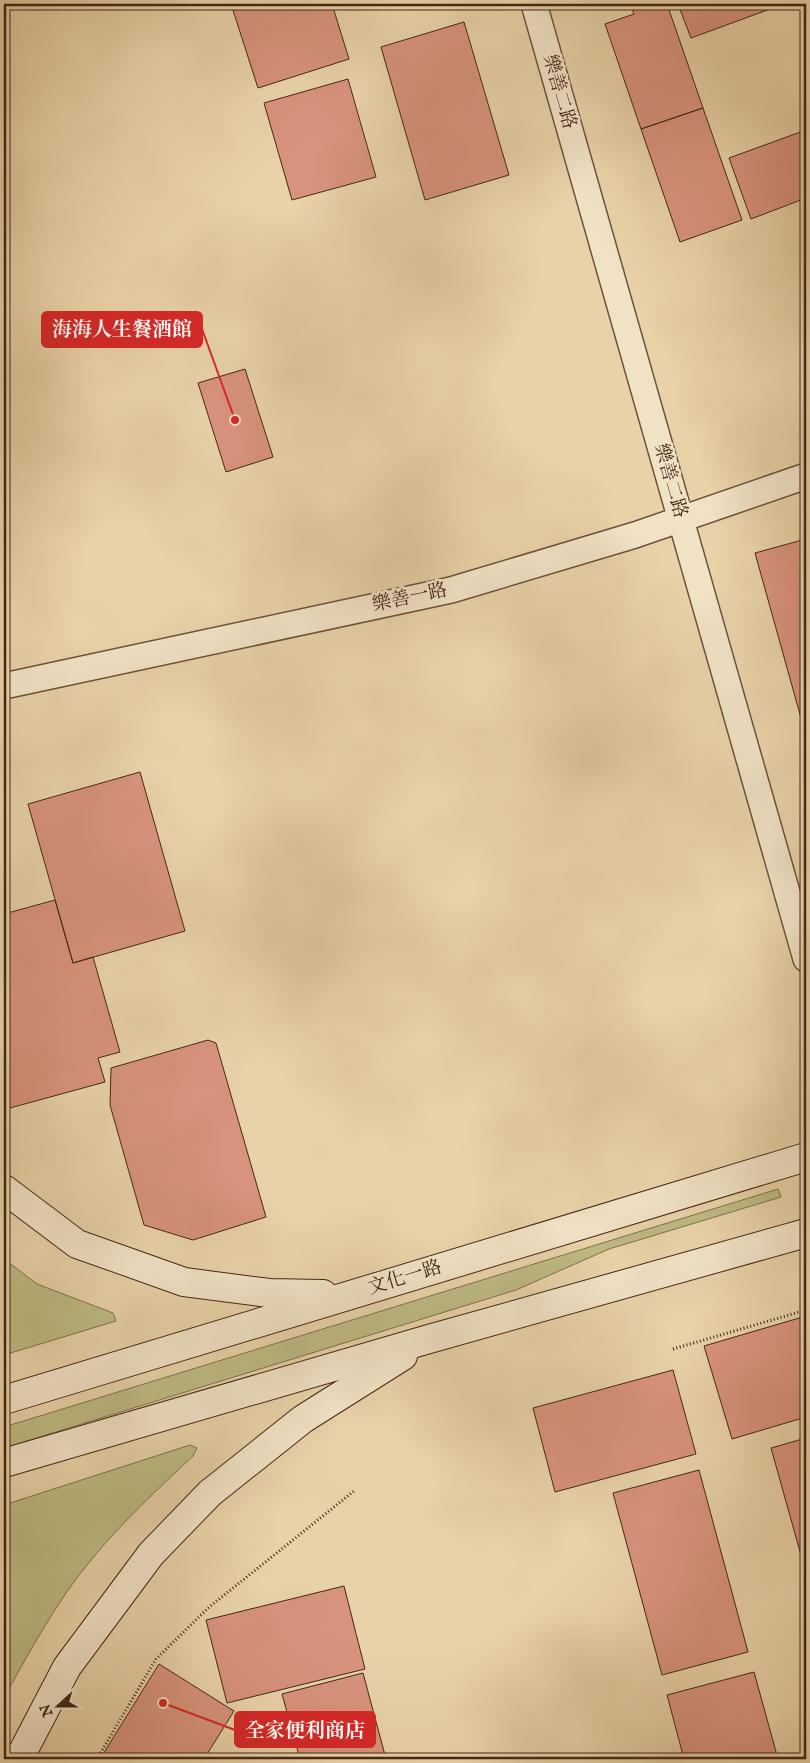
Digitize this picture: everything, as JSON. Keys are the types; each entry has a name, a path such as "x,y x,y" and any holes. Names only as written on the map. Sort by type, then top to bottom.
{"street":[{"name":"樂善二路","path":"534,4 806,959"},
{"name":"樂善一路","path":"4,686 451,590 635,535 806,476"},
{"name":"文化一路","path":"4,1400 806,1157"},
{"path":"4,1189 77,1244 184,1282 269,1293 347,1295"},
{"path":"4,1463 429,1339 806,1233"},
{"path":"19,1759 68,1667 150,1554 210,1494 303,1420 429,1339"}],"path":[{"path":"673,1349 806,1310"},
{"path":"98,1759 156,1659 208,1608 354,1491"}],"shaded area":[{"path":"778,1189 781,1197 609,1249 516,1290 4,1448 4,1427"},
{"path":"4,1259 37,1284 113,1313 116,1321 4,1355"},
{"path":"190,1445 197,1448 193,1456 128,1519 104,1545 67,1591 4,1697 4,1505"}],"building":[{"path":"231,4 332,4 349,59 258,88"},
{"path":"630,4 667,4 703,108 641,129 605,24 634,14"},
{"path":"678,4 780,4 781,5 691,38"},
{"path":"464,22 509,175 425,200 381,47"},
{"path":"348,79 376,177 292,200 264,103"},
{"path":"703,108 742,220 680,242 641,129"},
{"path":"806,130 806,198 751,219 729,158"},
{"path":"245,369 273,457 226,472 198,383"},
{"path":"806,539 806,736 755,553"},
{"path":"140,772 185,931 73,963 28,804"},
{"path":"55,900 73,963 93,957 120,1052 98,1058 105,1082 10,1108 4,1085 4,914"},
{"path":"208,1040 216,1043 266,1217 193,1240 144,1225 110,1105 111,1068"},
{"path":"806,1316 806,1417 732,1439 704,1346"},
{"path":"673,1370 696,1454 555,1492 533,1408"},
{"path":"806,1438 806,1573 771,1448"},
{"path":"699,1470 748,1652 662,1675 613,1493"},
{"path":"344,1586 365,1669 227,1703 206,1620"},
{"path":"159,1664 234,1711 204,1759 100,1759"},
{"path":"754,1672 778,1759 684,1759 667,1695"},
{"path":"363,1673 386,1759 300,1759 282,1694"}],"place":[{"name":"海海人生餐酒館","path":"235,420"},
{"name":"全家便利商店","path":"163,1703"}]}
